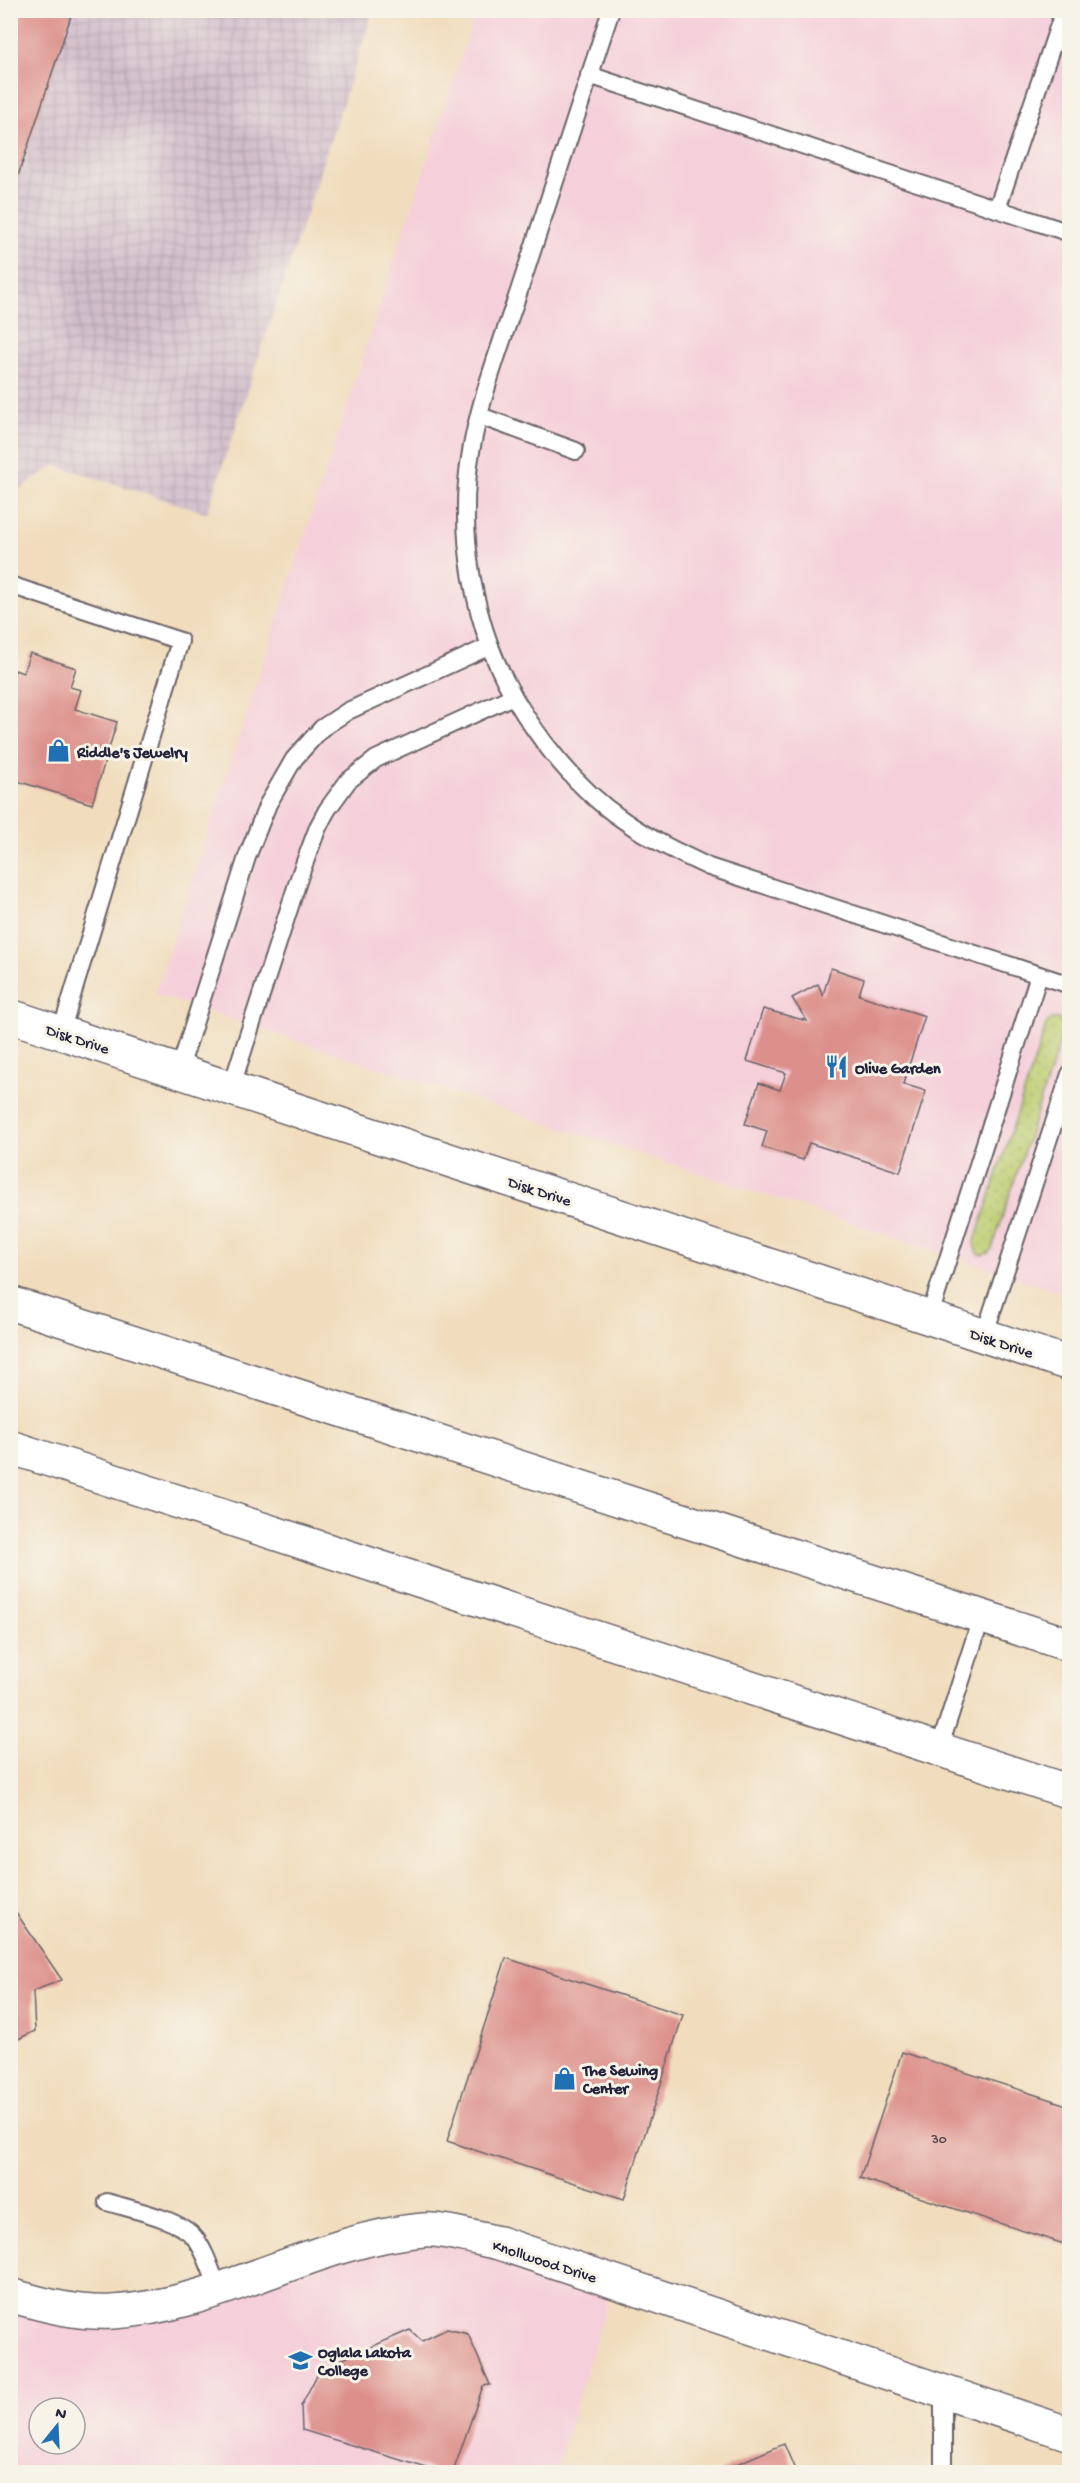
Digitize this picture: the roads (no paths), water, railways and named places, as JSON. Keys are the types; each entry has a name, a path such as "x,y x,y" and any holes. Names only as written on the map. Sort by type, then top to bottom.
{"main road":[{"name":"Disk Drive","path":"10,1016 1070,1364"},
{"path":"10,1281 290,1391"},
{"path":"10,1303 290,1391 1070,1645"},
{"path":"10,1447 1070,1792"},
{"name":"Knollwood Drive","path":"10,2295 54,2308 111,2313 165,2306 365,2239 426,2230 499,2243 1070,2434"}],"lane":[{"path":"610,10 480,416 470,461 466,504 468,540 475,586 490,646 513,696 566,768 594,796 621,819 668,848 709,867 1070,986"},
{"path":"996,209 1064,10"},
{"path":"589,75 1070,233"},
{"path":"480,416 576,451"},
{"path":"10,585 180,641 61,1032"},
{"path":"179,1071 247,857 268,804 294,759 322,728 348,711 490,646"},
{"path":"231,1088 300,876 318,827 339,791 357,771 376,759 513,696"},
{"path":"929,1318 1039,975"},
{"path":"984,1336 1070,1074"},
{"path":"939,1749 982,1616"},
{"path":"107,2202 176,2225 194,2236 218,2288"},
{"path":"943,2392 943,2472"}],"place":[{"name":"Riddle's Jewelry","path":"59,751"},
{"name":"Olive Garden","path":"837,1067"},
{"name":"The Sewing Center","path":"565,2078"},
{"name":"Oglala Lakota College","path":"300,2360"}]}
